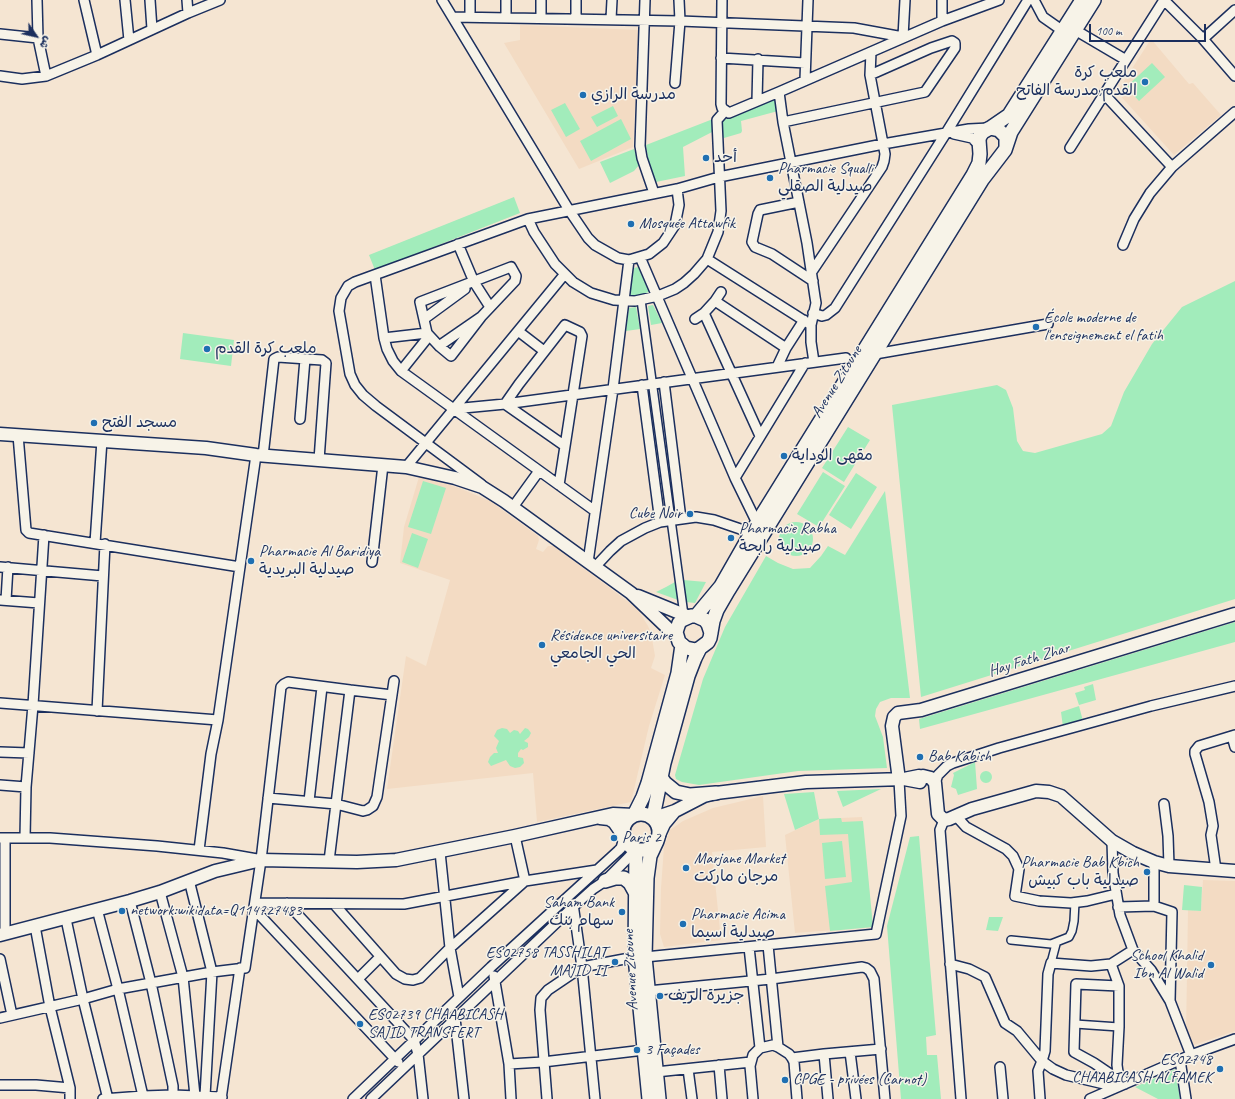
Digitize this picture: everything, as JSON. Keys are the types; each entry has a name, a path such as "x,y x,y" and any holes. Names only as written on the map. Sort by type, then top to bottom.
{"main road":[{"name":"Avenue Zitoune","path":"710,633 717,610 728,590 982,180 1004,150 1011,132 1068,29 1082,0"},
{"name":"Avenue Zitoune","path":"990,128 1009,115 1068,29 1094,0"},
{"path":"990,128 999,130 1003,133 1007,141 1004,150 993,157 984,154 979,146 980,136 983,132 990,128"},
{"name":"Avenue Zitoune","path":"689,616 721,586 755,528 973,175 979,163 979,146"},
{"path":"689,616 705,620 710,628 710,633 708,642 700,648 691,650 680,641 676,632 679,623 689,616"},
{"path":"634,815 644,813 658,823 660,829 658,838 650,848 645,850 636,849 629,845 624,836 623,829 625,823 634,815 648,783 678,673 680,641"},
{"path":"653,818 660,776 688,676 700,648"},
{"path":"660,776 665,783 676,792 690,795 716,793"},
{"name":"Avenue Zitoune","path":"658,838 650,856 640,957 648,991 659,1099"},
{"name":"Avenue Zitoune","path":"636,849 635,892 640,957 644,1050 649,1099"},
{"path":"605,881 615,878 624,878 630,883 635,892"}],"street":[{"path":"37,0 38,38 46,76"},
{"path":"84,0 97,55"},
{"path":"125,0 129,40"},
{"path":"150,0 152,29"},
{"path":"187,0 188,13"},
{"path":"0,76 22,79 46,76 220,0"},
{"path":"442,0 569,210 588,238 595,245 618,258 629,260 650,254 663,242 675,225 679,205 677,189"},
{"path":"470,0 470,17"},
{"path":"506,0 506,17"},
{"path":"541,0 541,18"},
{"path":"576,0 576,19"},
{"path":"611,20 612,0"},
{"path":"645,0 640,146 642,158 654,193"},
{"path":"675,83 680,21 679,0"},
{"path":"722,0 721,104 729,113 903,37 989,2 999,0"},
{"path":"805,80 808,0"},
{"path":"903,37 905,0"},
{"path":"942,0 942,21"},
{"path":"813,313 822,316 826,315 835,308 1028,0"},
{"path":"1034,0 1043,17 1126,60"},
{"path":"1070,148 1164,0 1203,39 1235,76"},
{"path":"1203,39 1235,10"},
{"path":"453,17 645,20 854,28 903,37"},
{"path":"0,34 38,38"},
{"path":"783,122 925,92 955,48 955,43 952,41 931,48 870,75"},
{"path":"812,277 882,167 885,154 870,75 871,52"},
{"path":"721,58 758,59 805,63"},
{"path":"757,101 758,59"},
{"path":"777,367 786,348 808,323 816,303 799,202 783,122 780,92"},
{"path":"1104,94 1172,167"},
{"path":"528,219 547,253 564,275 591,293 602,297 624,300 641,300 658,296 684,283 708,259 715,243 720,221 717,120 726,111"},
{"path":"1123,245 1134,218 1146,199 1172,167 1235,112"},
{"path":"680,641 632,593 494,494 363,395 355,385 350,374 339,311 341,298 348,286 355,282 528,219 677,189 719,177 791,162 968,128 990,128"},
{"path":"946,133 972,138 979,146"},
{"path":"799,202 760,210 752,242 755,246 812,277"},
{"path":"458,244 474,282 490,308"},
{"path":"640,257 658,296 755,528"},
{"path":"708,259 808,323 811,342 810,363 760,436 735,478"},
{"path":"591,564 595,511 613,389 629,260"},
{"path":"509,267 512,268 516,276 515,281 481,317 451,356 428,334 420,302 474,282 509,267"},
{"path":"375,275 384,338 390,356 401,371 595,511"},
{"path":"406,467 564,275"},
{"path":"424,319 474,282"},
{"path":"695,319 704,313 715,302 721,292"},
{"path":"641,300 671,520 689,616"},
{"path":"715,302 786,348"},
{"path":"704,313 760,436"},
{"path":"439,346 481,317"},
{"path":"875,354 1048,324"},
{"path":"505,404 565,325 582,334 559,485"},
{"path":"518,331 544,351"},
{"path":"384,338 428,334"},
{"path":"401,371 428,334"},
{"path":"199,850 211,754 218,720 240,567 260,456 274,359 278,357 322,360 326,363 319,460"},
{"path":"454,409 505,404 846,358"},
{"path":"300,419 305,359"},
{"path":"664,382 681,519"},
{"path":"642,385 660,522"},
{"path":"505,404 565,446"},
{"path":"0,434 206,448 260,456 406,467 470,482 494,494"},
{"path":"18,435 26,530 29,533 105,544 240,567"},
{"path":"95,543 102,440"},
{"path":"372,562 383,465"},
{"path":"513,507 539,471"},
{"path":"591,564 601,559 621,541 660,522 696,517 755,528"},
{"path":"25,838 26,787 44,535"},
{"path":"97,710 105,544"},
{"path":"39,603 3,600 4,567 103,576"},
{"path":"632,593 689,616"},
{"name":"Hay Fath Zhar","path":"902,780 892,726 894,717 898,713 921,710 1235,614"},
{"path":"268,798 336,804 363,811 373,806 377,797 394,681"},
{"path":"0,1018 83,999 118,989 212,972 245,968 261,860 281,687 288,682 339,690 392,695"},
{"path":"653,818 675,811 704,796 716,793 806,782 924,780 938,775 947,766 953,763 999,748 1151,706 1235,686"},
{"path":"309,801 322,687"},
{"path":"329,861 350,690"},
{"path":"0,703 218,720"},
{"path":"1216,870 1211,836 1213,826 1209,802 1194,754 1196,748 1199,746 1234,736 1235,747"},
{"path":"0,752 29,753"},
{"path":"547,1099 540,1010 541,998 548,990 582,967 640,957 876,934 902,816 902,780"},
{"path":"924,780 938,814 944,820"},
{"path":"0,785 26,787"},
{"path":"944,820 972,809 1036,791 1050,792 1061,796 1122,848 1154,862 1169,866 1235,871"},
{"path":"1164,804 1168,836 1169,866"},
{"path":"658,838 664,824 675,811"},
{"path":"261,860 215,871 160,892 130,901 2,935 3,838 50,838 199,850 261,860 357,862 396,860 440,852 613,814 634,815"},
{"path":"956,816 966,827 1006,849 1013,856 1017,863 1018,869 1015,896 1047,902 1075,902 1116,894"},
{"path":"353,1099 491,967 572,892 618,852 621,848 624,836 614,822 609,819 599,817"},
{"path":"944,820 940,830 961,1099"},
{"path":"514,836 525,881"},
{"path":"1112,841 1113,873 1118,907 1133,950 1151,970 1170,1001 1191,1055"},
{"path":"371,1099 573,907 605,881 636,849"},
{"path":"440,852 450,948 459,998"},
{"path":"1154,862 1154,906"},
{"path":"254,906 287,903 404,904 525,881 597,870"},
{"path":"189,880 212,972 200,1097"},
{"path":"334,904 396,974 405,979 413,980 420,978 450,948 525,881"},
{"path":"160,892 183,977 200,1097"},
{"path":"572,892 592,1056 595,1099"},
{"path":"130,901 151,983 173,1086 168,1096"},
{"path":"1011,940 1056,944 1069,937 1074,921 1075,902"},
{"path":"287,903 414,1040 418,1054 423,1099"},
{"path":"254,906 395,1058 402,1068"},
{"path":"1118,907 1154,906 1172,912 1170,1001"},
{"path":"98,909 147,1097"},
{"path":"66,919 83,999 108,1099"},
{"path":"35,926 50,1007 70,1088 70,1099"},
{"path":"1040,1099 1038,1071 1045,1051 1048,974 1056,944"},
{"path":"768,945 778,1047"},
{"path":"749,947 760,1048"},
{"path":"1051,963 1091,966 1111,964 1133,950"},
{"path":"358,979 380,956"},
{"path":"0,960 12,1015"},
{"path":"950,964 969,969 985,977 1005,1023 1014,1029 1042,1061 1053,1069 1066,1075 1121,1086"},
{"path":"1111,964 1119,986 1117,1065 1121,1086"},
{"path":"491,967 496,980 508,1064 511,1099"},
{"path":"648,991 771,979 862,967 866,968 870,971 874,979 885,1099"},
{"path":"103,1099 168,1096 221,1098 240,968"},
{"path":"1119,986 1076,984 1074,1052 1094,1063 1121,1086"},
{"path":"455,1018 464,1099"},
{"path":"1075,1024 1119,1027"},
{"path":"1090,1099 1105,1096 1121,1086 1191,1055 1235,1039"},
{"path":"753,1099 750,1066 753,1055 760,1048 773,1045 788,1054 794,1062 797,1099"},
{"path":"792,1058 881,1049"},
{"path":"508,1064 544,1062 644,1050"},
{"path":"850,1052 856,1099"},
{"path":"824,1054 828,1099"},
{"path":"1180,1060 1186,1099"},
{"path":"656,1072 751,1062"},
{"path":"719,1065 722,1099"},
{"path":"1000,1067 1003,1099"},
{"path":"688,1068 692,1099"},
{"path":"0,1085 36,1085 70,1088"}],"shaded area":[{"path":"520,25 639,30 633,147 579,169 504,43 520,40"},
{"path":"1151,39 1189,84 1193,83 1221,115 1174,155 1117,92"},
{"name":"Résidence universitaire الحي الجامعي","path":"419,477 433,479 490,501 538,536 539,540 536,549 543,552 548,546 554,546 635,607 640,613 651,633 655,656 651,668 665,675 649,726 631,802 537,822 533,773 387,789 406,656 426,666 450,580 400,563 404,527"},
{"name":"Marjane Market مرجان ماركت","path":"763,796 766,847 712,852 721,940 664,947 660,934 661,888 664,847 670,830 683,821 713,808"},
{"path":"862,817 873,927 795,933 785,835 819,819"},
{"name":"School Khalid Ibn Al Walid","path":"1203,880 1235,881 1235,1031 1194,1045 1186,1035 1188,910 1201,911"}],"green space":[{"name":"ملعب كرة القدم;مدرسة الفاتح","path":"1152,63 1165,77 1139,101 1126,87"},
{"path":"773,99 775,100 778,111 741,121 741,133 723,137 722,121"},
{"path":"565,103 580,129 566,137 551,110"},
{"path":"613,106 618,116 597,127 591,117"},
{"path":"621,119 631,139 591,161 580,141"},
{"path":"713,119 714,131 683,147 685,176 656,182 649,164 646,145"},
{"path":"634,149 639,165 634,171 610,183 600,162"},
{"path":"514,197 520,213 375,270 369,255"},
{"path":"638,267 649,292 640,295 630,295 634,268"},
{"path":"1235,281 1235,599 921,697 892,405 997,385 1006,390 1013,408 1017,441 1023,451 1035,453 1102,434 1111,426 1124,392 1152,344 1182,307"},
{"path":"653,305 662,323 651,325 648,306"},
{"path":"636,307 640,329 626,331 629,308"},
{"name":"ملعب كرة القدم","path":"183,333 234,340 231,366 180,359"},
{"path":"848,427 870,440 844,482 822,468"},
{"path":"823,472 845,486 819,527 797,514"},
{"path":"856,473 877,487 851,529 829,515"},
{"path":"423,481 446,488 431,534 408,527"},
{"path":"885,491 910,698 891,698 880,702 876,709 875,716 883,737 887,768 798,771 699,785 682,782 676,779 675,775 703,679 725,627 766,556 793,569 810,568 828,546 845,555"},
{"path":"793,522 799,522 808,527 812,533 812,545 808,551 799,556 793,556 784,551 779,542 779,536 784,527"},
{"path":"412,533 428,539 418,568 402,562"},
{"path":"683,580 706,582 695,603 686,602"},
{"path":"675,582 678,600 656,592 666,587"},
{"path":"1235,622 1235,642 920,729 919,719"},
{"path":"1093,684 1096,700 1079,705 1075,693 1085,690 1084,687"},
{"path":"1079,706 1083,721 1063,727 1061,712"},
{"path":"502,728 507,729 510,733 514,730 518,731 520,734 525,728 531,733 524,741 528,743 528,747 523,750 521,749 518,753 518,757 523,758 524,763 520,767 515,768 510,766 506,760 491,766 488,762 494,753 498,753 496,748 499,741 494,736 497,730"},
{"path":"975,762 977,789 958,795 956,789 951,787 954,775 953,773"},
{"path":"986,771 990,773 992,777 990,781 986,783 982,781 980,777 982,773"},
{"path":"881,789 843,807 837,791"},
{"path":"814,792 819,819 795,830 784,794"},
{"path":"841,818 842,822 863,821 873,927 830,931 825,886 852,882 848,834 820,835 819,819"},
{"path":"919,836 936,1035 926,1037 927,1055 937,1055 941,1099 901,1099 887,926 910,837"},
{"path":"842,841 846,877 825,879 822,843"},
{"path":"1184,885 1202,887 1201,911 1182,910"},
{"path":"989,917 1003,917 998,931 986,930"},
{"path":"1175,1069 1180,1099 1158,1099 1135,1087"}],"place":[{"name":"ملعب كرة القدم;مدرسة الفاتح","path":"1145,82"},
{"name":"مدرسة الرازي","path":"583,95"},
{"name":"أحد","path":"706,158"},
{"name":"Pharmacie Squalli صيدلية الصقلي","path":"770,178"},
{"name":"Mosquée Attawfik","path":"631,224"},
{"name":"École moderne de l'enseignement el fatih","path":"1036,327"},
{"name":"ملعب كرة القدم","path":"207,349"},
{"name":"مسجد الفتح","path":"94,423"},
{"name":"مقهى الوداية","path":"784,456"},
{"name":"Cube Noir","path":"690,514"},
{"name":"Pharmacie Rabha صيدلية رابحة","path":"731,538"},
{"name":"Pharmacie Al Baridiya صيدلية البريدية","path":"251,561"},
{"name":"Résidence universitaire الحي الجامعي","path":"542,645"},
{"name":"Bab Kabish","path":"920,757"},
{"name":"Paris 2","path":"614,838"},
{"name":"Marjane Market مرجان ماركت","path":"686,868"},
{"name":"Pharmacie Bab Kbich صيدلية باب كبيش","path":"1147,872"},
{"name":"network:wikidata=Q114727483","path":"122,911"},
{"name":"Saham Bank سهام بنك","path":"622,912"},
{"name":"Pharmacie Acima صيدلية أسيما","path":"683,924"},
{"name":"ES02758 TASSHILAT MAJID II","path":"615,962"},
{"name":"School Khalid Ibn Al Walid","path":"1211,965"},
{"name":"جزيرة الريف","path":"660,996"},
{"name":"ES02739 CHAABICASH SAJID TRANSFERT","path":"360,1024"},
{"name":"3 Façades","path":"637,1050"},
{"name":"ES02748 CHAABICASH ALFAMEK","path":"1220,1069"},
{"name":"CPGE - privées (Carnot)","path":"785,1080"}]}
